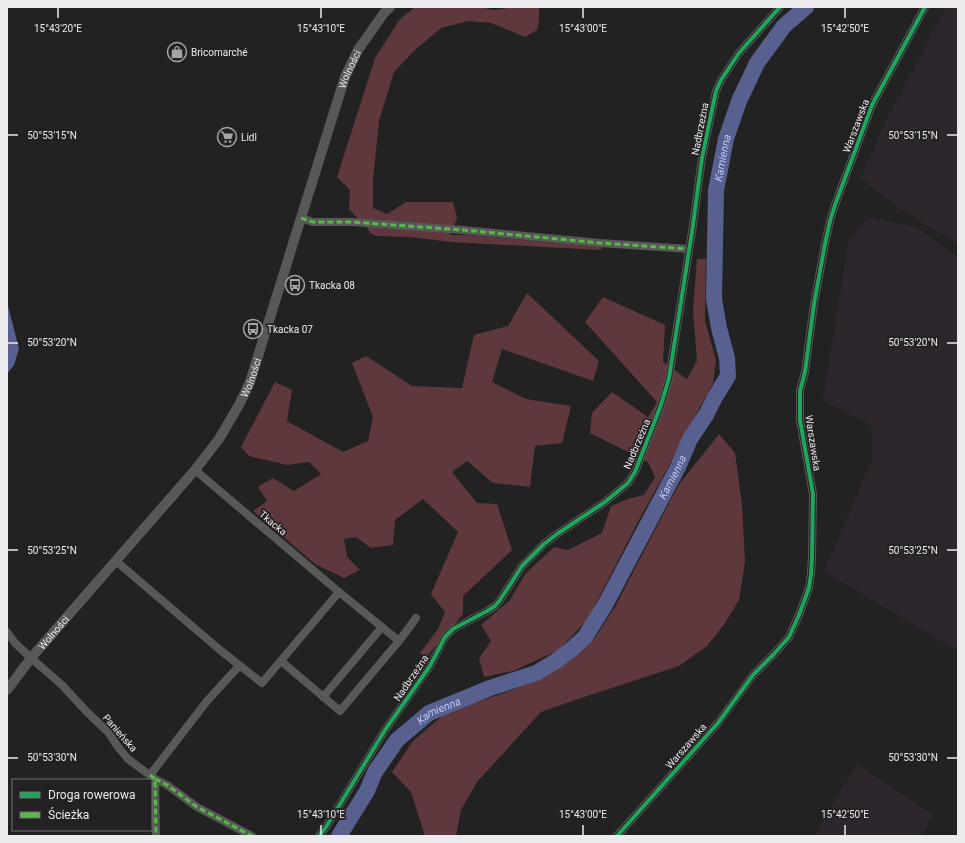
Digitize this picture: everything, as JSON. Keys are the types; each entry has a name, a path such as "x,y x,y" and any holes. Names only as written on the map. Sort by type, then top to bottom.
{"street":[{"name":"Wolności","path":"8,685 195,470 219,439 240,403 250,382 345,77 358,50 384,13 390,7"},
{"name":"Nadbrzeżna","path":"319,836 386,730 430,666 453,629 487,612 495,606 522,566 544,544 621,490 628,483 635,472 661,405 669,378 702,158 716,91 720,80 739,53 780,7"},
{"name":"Warszawska","path":"617,836 718,723 753,675 788,637 799,615 809,588 813,521 813,494 800,420 800,391 805,372 814,304 825,244 835,205 872,105 925,7"},
{"path":"301,218 313,222 352,222 689,249"},
{"name":"Tkacka","path":"195,470 399,641"},
{"path":"116,561 239,666 262,683 339,592"},
{"path":"281,661 340,711 399,641 416,618"},
{"path":"323,697 382,627"},
{"name":"Panieńska","path":"7,632 15,643 62,684 108,733 128,759 197,807 252,836"},
{"path":"156,836 153,777 207,701 239,666"}],"shaded area":[{"path":"415,7 480,7 493,10 515,7 541,7 539,8 537,30 525,37 491,23 468,21 441,28 415,50 394,72 379,121 373,180 373,208 387,214 406,202 453,202 457,218 450,235 468,235 602,247 601,250 450,242 411,237 376,236 370,233 362,219 358,219 349,209 350,190 337,177 375,58 400,19"},
{"path":"946,7 958,7 958,244 908,214 860,179 888,117"},
{"path":"867,217 916,227 958,257 958,651 824,571 873,457 871,426 823,400 848,244"},
{"path":"697,259 706,259 705,321 716,360 713,383 641,516 588,619 559,650 513,671 484,677 479,658 491,641 481,625 509,601 526,573 554,547 568,550 602,533 611,506 631,498 644,495 655,477 648,462 590,433 592,413 612,392 648,417 657,402 585,322 603,297 665,325 663,362 687,379 697,361 693,310"},
{"path":"527,293 599,361 593,381 502,349 492,382 526,399 571,406 562,443 535,446 530,487 493,483 467,461 452,472 477,503 497,504 512,550 463,596 463,614 426,658 420,653 438,629 445,612 431,594 458,532 423,499 395,520 393,545 371,548 356,537 344,539 347,557 360,570 344,578 315,564 253,511 267,501 258,487 273,478 294,491 321,474 309,462 287,465 249,456 241,447 275,382 292,390 287,421 343,452 368,441 373,417 352,363 366,356 412,386 462,388 474,335 508,326"},
{"path":"719,434 735,453 742,504 745,562 739,600 725,623 707,646 679,666 541,712 477,782 461,810 456,836 425,836 411,792 392,772 413,741 441,717 543,677 570,661 594,639 616,605 680,483"},
{"path":"857,764 933,815 920,836 815,836"}],"water":[{"path":"7,302 19,349 14,365 7,374"}],"waterway":[{"name":"Kamienna","path":"339,836 367,791 375,772 397,740 429,713 490,688 536,673 556,661 585,637 605,605 678,467 690,439 706,415 728,376 727,358 719,328 714,299 716,190 726,139 739,101 757,63 784,26 806,7"}],"marked path":[{"path":"301,218 313,222 352,222 689,249"},
{"path":"150,775 155,779 156,836"},
{"path":"155,779 167,785 197,807 252,836"}],"cycle path":[{"path":"319,836 385,730 430,666 445,637 453,629 495,606 522,566 544,544 605,502 628,483 635,472 661,405 669,378 702,158 716,91 721,80 739,53 780,7"},
{"path":"617,836 718,723 753,675 789,637 799,615 809,588 811,574 813,494 800,420 800,391 805,372 814,304 825,244 835,205 872,105 925,7"}],"place":[{"name":"Bricomarché","path":"177,52"},
{"name":"Lidl","path":"227,137"},
{"name":"Tkacka 08","path":"295,285"},
{"name":"Tkacka 07","path":"253,329"}]}
